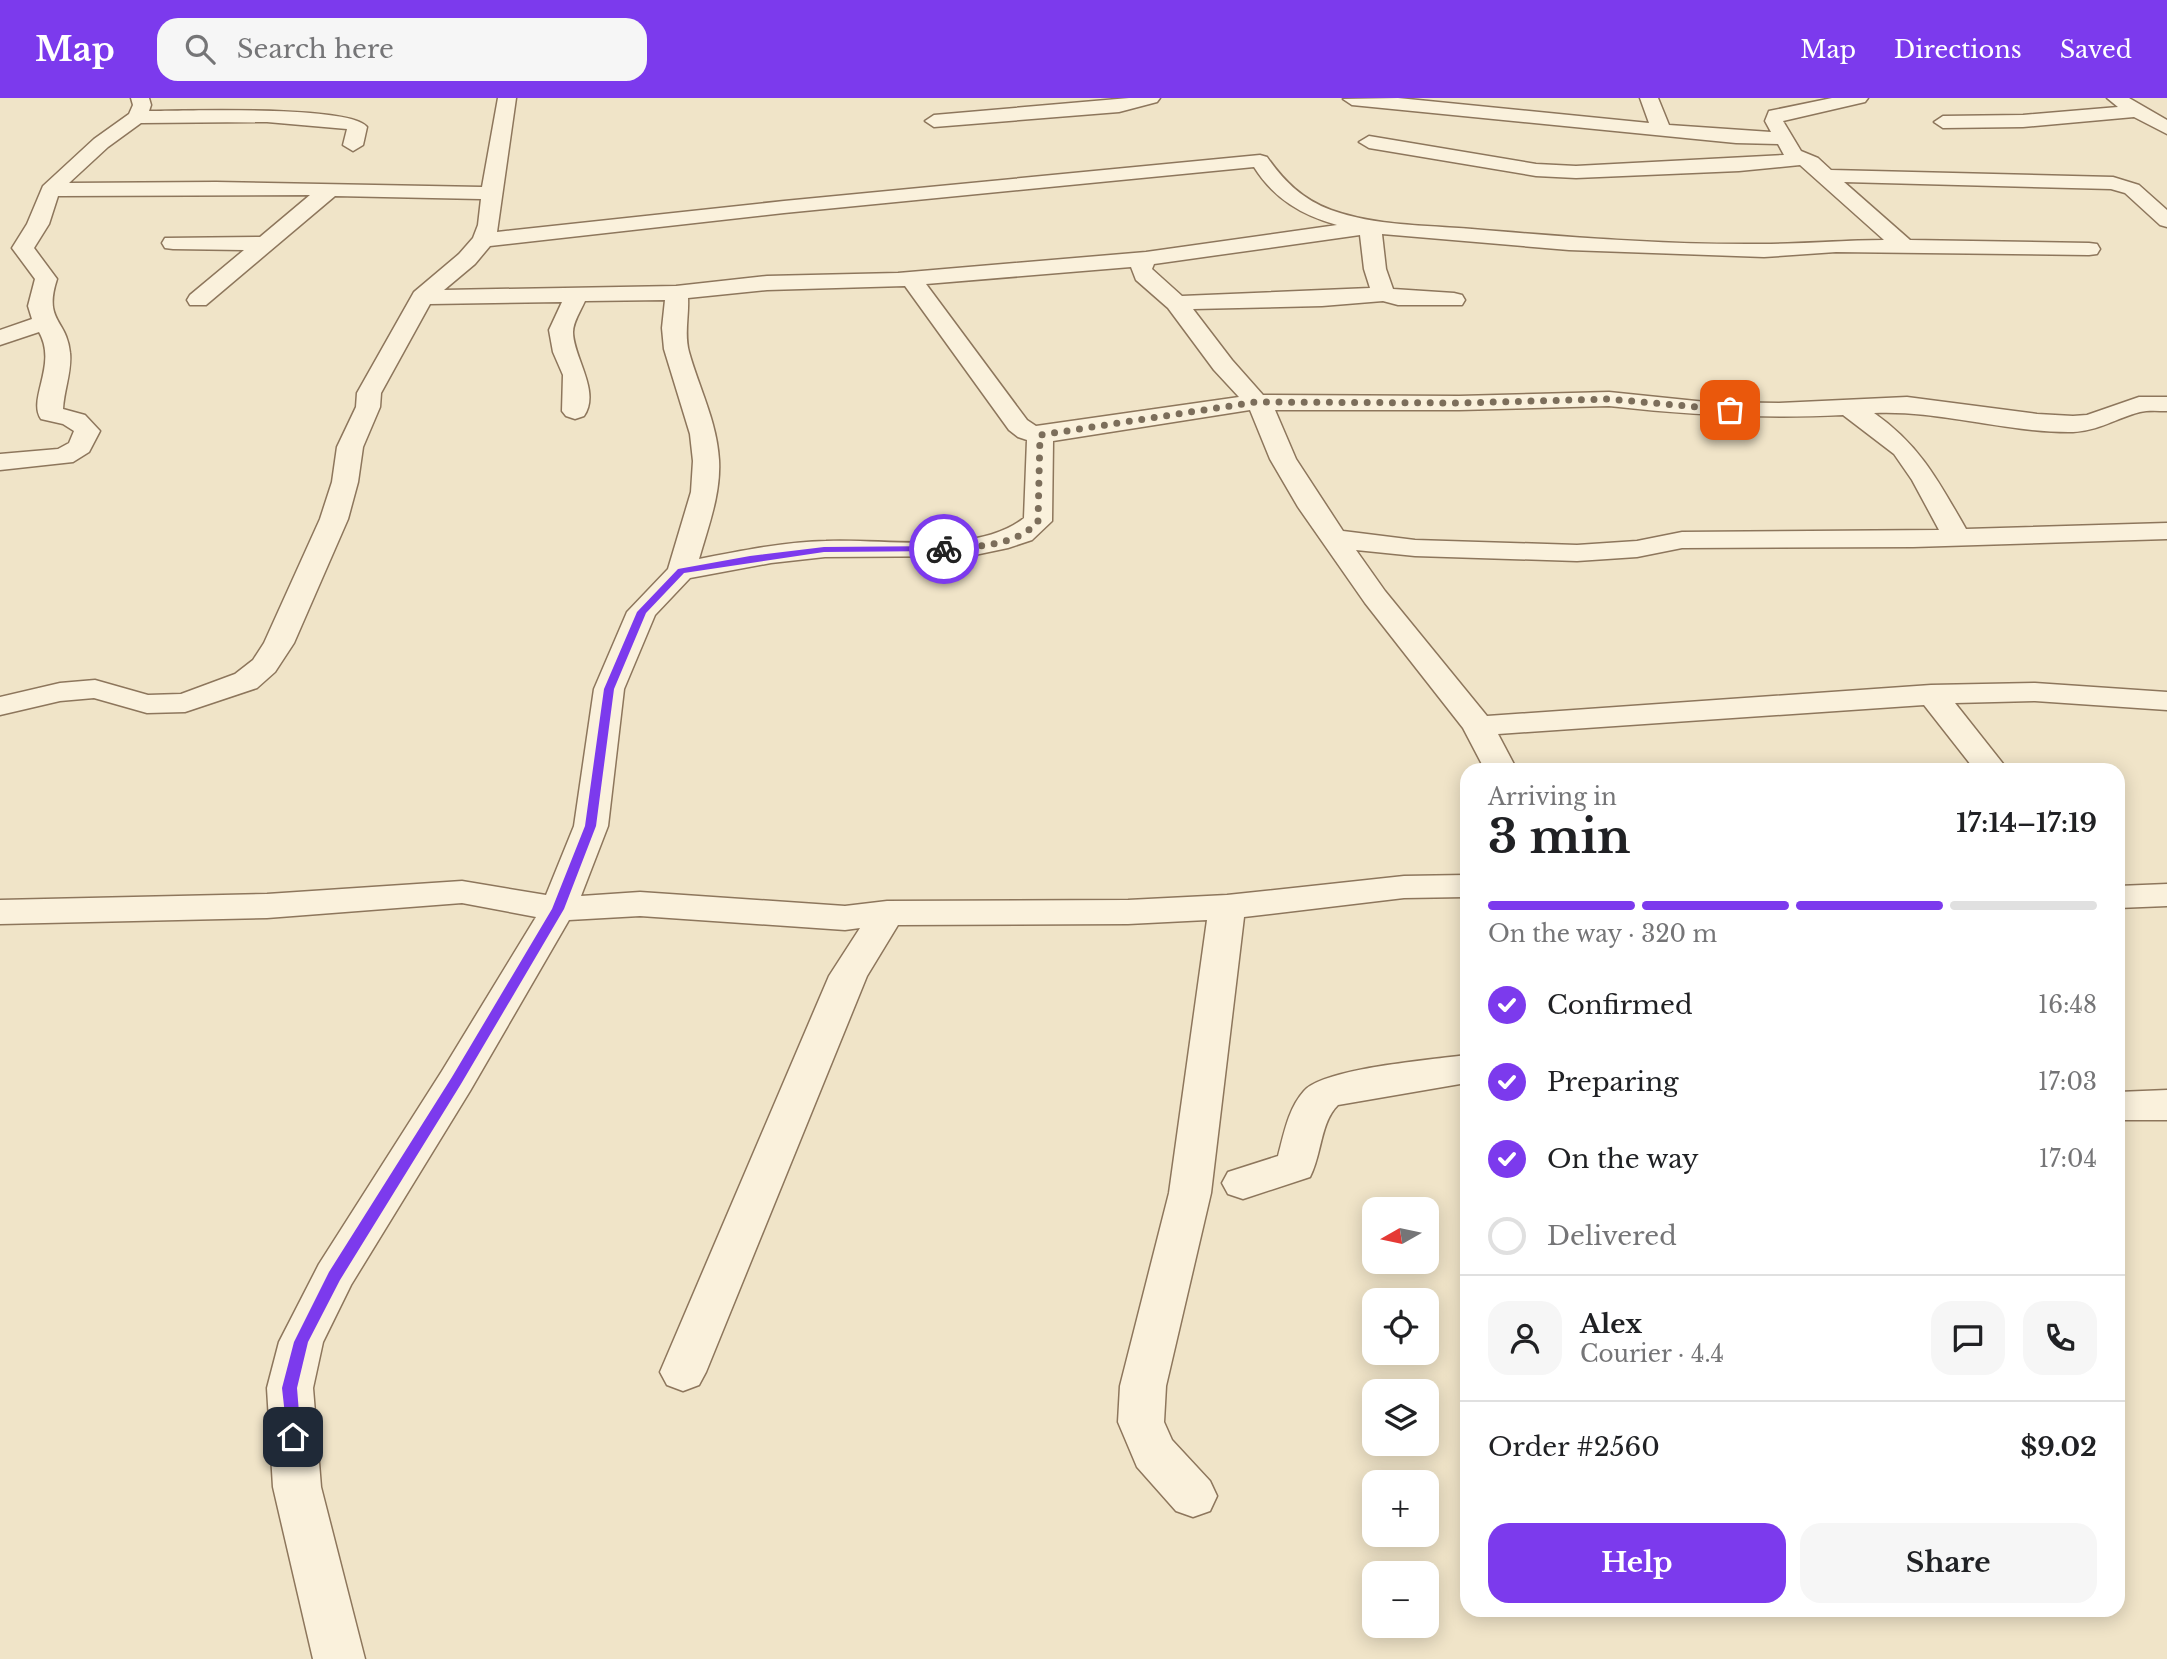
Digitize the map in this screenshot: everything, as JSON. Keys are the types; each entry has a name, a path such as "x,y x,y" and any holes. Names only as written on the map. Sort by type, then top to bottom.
{"street":[{"path":"0,706 60,692 95,689 147,704 185,703 246,681 264,666 279,643 334,519 345,482 351,447 368,407 369,393 422,297 467,259 482,240 489,225 507,98"},
{"path":"934,121 1119,106 1151,98"},
{"path":"1649,98 1661,128"},
{"path":"1859,98 1776,116 1774,121 1794,155 1811,162 1851,201 1904,246"},
{"path":"2116,98 2167,128"},
{"path":"1352,99 1736,137 1785,138"},
{"path":"23,248 38,224 50,190 138,108 351,124 358,127 353,145"},
{"path":"1943,122 2023,121 2136,110"},
{"path":"1368,142 1562,172 1739,165 1800,159"},
{"path":"482,240 1259,151 1265,171 1304,207 1335,220 1369,226 1569,244 1764,251 1836,246 2089,249"},
{"path":"1826,176 2113,183 2132,189 2167,221"},
{"path":"50,190 205,186 492,193"},
{"path":"198,300 328,191"},
{"path":"422,297 676,293 766,283 911,279 1146,259 1369,226"},
{"path":"1369,226 1375,253 1373,274 1384,294"},
{"path":"173,243 266,244"},
{"path":"0,251 23,248"},
{"path":"0,462 64,456 80,447 87,431 83,424 75,419 50,414 53,382 59,363 55,337 38,310 38,297 46,279 23,248"},
{"path":"1146,259 1141,269 1144,275 1176,303 1223,365 1261,407 1296,482 1383,607 1478,726 1497,763"},
{"path":"911,279 1017,425 1027,432 1040,435 1256,402 1459,403 1609,399 1730,410 1779,411 1907,404 2037,422 2073,424 2091,422 2140,404 2167,404"},
{"path":"339,1659 297,1487 290,1388 301,1342 334,1276 456,1081 558,909 591,826 609,689 642,612 681,571 704,492 706,461 703,433 676,349 676,293"},
{"path":"1176,303 1322,299 1384,294 1398,298 1454,300"},
{"path":"575,411 575,374 565,352 561,330 576,295"},
{"path":"0,338 45,322"},
{"path":"1847,406 1886,433 1903,449 1957,537"},
{"path":"681,571 750,558 824,550 934,550 975,547 1017,537 1031,530 1038,521 1040,435"},
{"path":"1336,539 1415,548 1577,553 1637,549 1682,540 1957,537 2167,531"},
{"path":"1478,726 1931,694 2035,692 2167,701"},
{"path":"1931,694 1986,763"},
{"path":"0,912 267,906 462,892 558,909 639,904 845,918 887,913 1128,912 1227,907 1405,887 1460,886"},
{"path":"2125,897 2167,895"},
{"path":"1194,1496 1154,1453 1141,1422 1143,1386 1190,1193 1227,907"},
{"path":"683,1372 848,976 887,913"},
{"path":"1243,1183 1295,1167 1311,1106 1321,1094 1335,1089 1460,1070"},
{"path":"2125,1107 2167,1104"}],"way so far":[{"path":"944,549 975,547 1017,537 1031,530 1038,521 1040,435 1055,435 1256,402 1459,403 1609,399 1730,410"}],"route":[{"path":"293,1437 290,1388 301,1342 334,1276 456,1081 558,909 591,826 609,689 642,612 681,571 750,558 824,550 944,549"}]}
